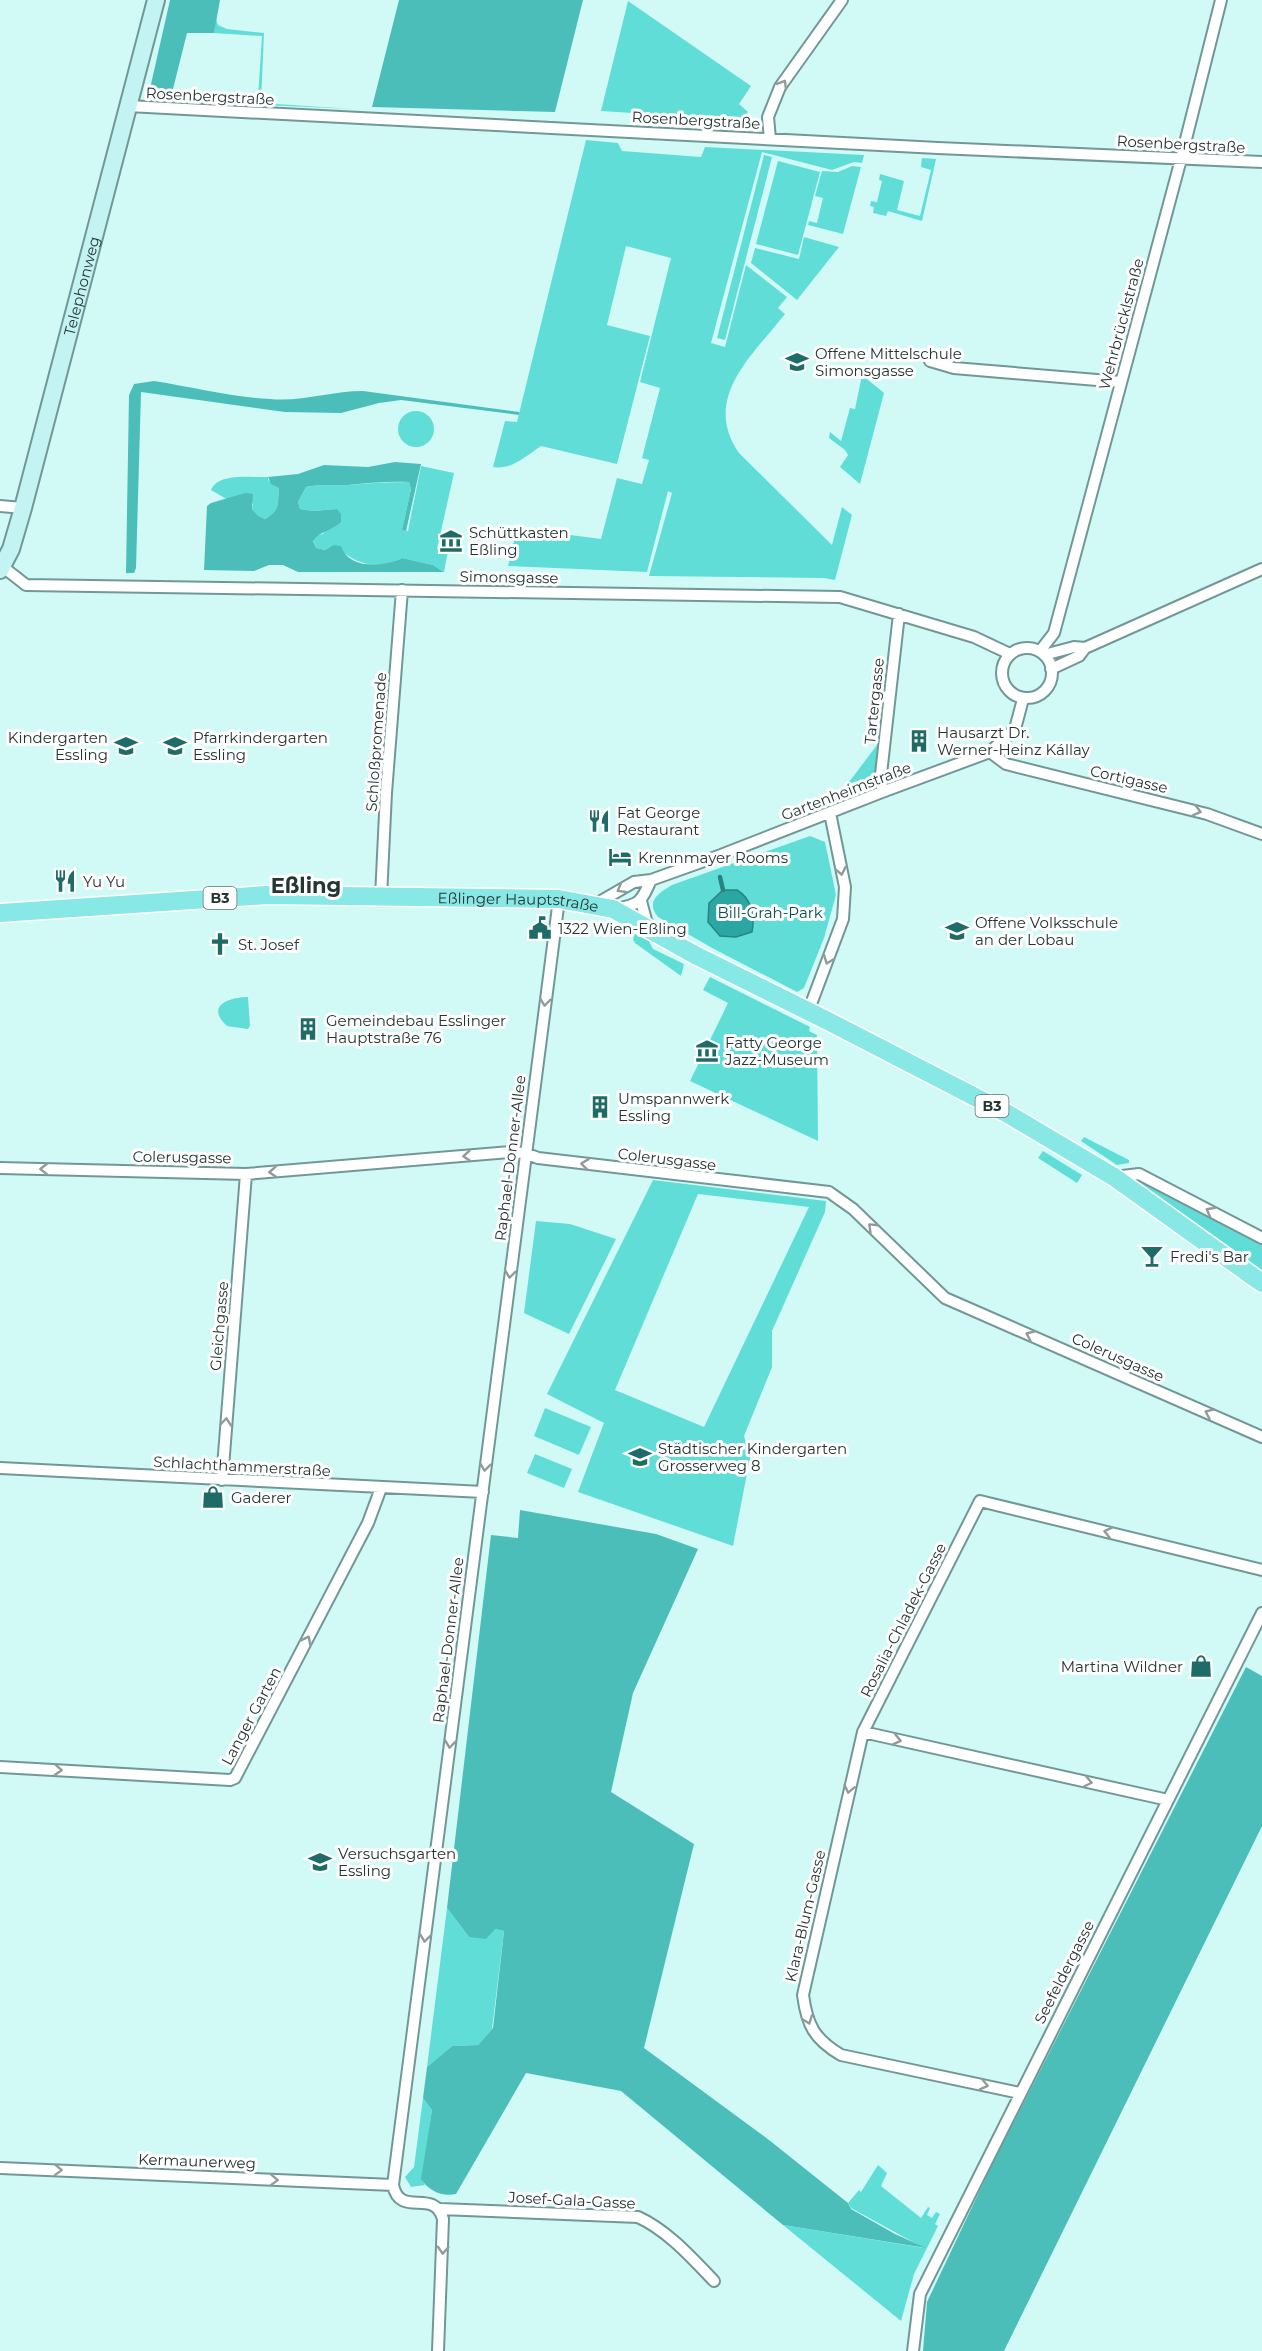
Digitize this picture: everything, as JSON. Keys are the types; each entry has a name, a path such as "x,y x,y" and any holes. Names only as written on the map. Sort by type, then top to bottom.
{"main road":[{"name":"Eßlinger Hauptstraße","path":"0,913 267,895 559,899 613,909 652,932 1008,1114 1114,1177 1262,1283"}],"street":[{"name":"Telephonweg","path":"2,569 11,549 23,508 156,0"},
{"path":"770,139 768,117 780,87 842,0"},
{"name":"Wehrbrücklstraße","path":"1042,653 1054,633 1181,159 1221,0"},
{"name":"Rosenbergstraße","path":"128,106 1262,162"},
{"path":"930,361 954,368 1121,382"},
{"path":"0,506 23,508"},
{"name":"Simonsgasse","path":"2,569 26,585 840,597 974,637 1010,654"},
{"path":"1051,669 1079,656 1085,648 1262,569"},
{"name":"Schloßpromenade","path":"381,897 386,793 402,590"},
{"name":"Tartergasse","path":"882,792 881,774 899,614"},
{"path":"1042,653 1050,663 1053,676 1049,686 1039,696 1023,699 1014,695 1006,688 1002,675 1005,661 1010,654 1023,648 1042,653 1074,647 1085,648"},
{"name":"Gartenheimstraße","path":"594,906 634,882 651,880 990,752 1015,729 1023,699"},
{"name":"Cortigasse","path":"990,752 1006,764 1207,814 1262,834"},
{"path":"808,1012 843,920 844,887 830,813"},
{"path":"613,909 631,907 641,901 651,880"},
{"name":"Raphael-Donner-Allee","path":"393,2185 559,899"},
{"path":"641,901 652,932"},
{"name":"Colerusgasse","path":"0,1168 246,1174 511,1152 538,1158 829,1192 853,1209 945,1298 1262,1437"},
{"name":"Gleichgasse","path":"222,1480 246,1174"},
{"path":"1114,1177 1139,1174 1262,1238"},
{"name":"Schlachthammerstraße","path":"0,1468 483,1492"},
{"name":"Langer Garten","path":"0,1767 230,1780 235,1778 368,1523 381,1488"},
{"name":"Rosalia-Chladek-Gasse","path":"862,1732 980,1502 1262,1570"},
{"name":"Seefeldergasse","path":"913,2351 920,2294 1262,1613"},
{"path":"862,1732 1168,1800"},
{"name":"Klara-Blum-Gasse","path":"862,1732 803,1995 806,2016 813,2031 825,2046 841,2055 1020,2093"},
{"name":"Kermaunerweg","path":"0,2168 393,2185"},
{"path":"393,2185 395,2194 401,2201 434,2205 440,2210 444,2229 438,2351"},
{"name":"Josef-Gala-Gasse","path":"440,2210 638,2217 692,2258 714,2281"}],"green space":[{"path":"628,1 751,86 739,104 748,112 742,120 601,111"},
{"path":"216,19 218,25 227,29 264,33 261,103 353,109 196,102 194,94 258,97 262,36 214,33"},
{"path":"586,140 618,143 622,151 701,157 705,147 864,155 862,163 854,162 832,170 762,152 711,343 725,347 746,265 787,297 778,308 785,314 746,361 728,396 726,414 729,433 739,453 832,545 842,507 852,515 835,580 649,576 672,493 668,491 647,572 508,566 517,528 601,539 617,478 642,484 649,460 642,458 660,388 640,382 671,258 626,246 607,325 650,336 617,464 541,446 513,464 493,467 505,421 517,422"},
{"path":"764,155 772,157 725,340 717,338"},
{"path":"922,158 936,159 922,221 888,211 886,216 873,213 874,207 870,206 871,201 877,202 882,181 879,180 880,174 904,181 897,210 920,216 931,170 921,167"},
{"path":"778,161 820,172 798,255 756,244"},
{"path":"852,166 861,167 843,234 808,225 809,221 817,223 823,198 815,196 822,171 838,172"},
{"path":"804,237 839,247 797,300 751,263 755,248 799,259"},
{"path":"862,375 884,393 860,484 840,467 848,455 829,438 830,432 841,441 850,408 855,409"},
{"path":"416,411 429,416 434,429 429,442 416,447 403,442 398,429 403,416"},
{"path":"421,466 454,473 437,549 448,551 444,572 433,565 402,558 383,564 366,564 350,557 333,545 325,550 316,548 313,540 316,535 323,534 337,509 313,511 300,509 298,502 306,487 409,482 411,489 402,530 408,531"},
{"path":"268,477 268,480 279,488 278,503 276,509 265,519 258,517 245,493 228,500 211,490 215,484 228,478"},
{"path":"877,745 880,747 877,781 848,790 846,786"},
{"name":"Bill-Grah-Park","path":"810,836 825,842 836,895 824,938 804,988 797,992 714,949 658,917 654,911 655,898 672,885"},
{"path":"635,934 649,941 653,949 684,964 681,976 635,943 633,939"},
{"path":"710,977 810,1027 809,1031 817,1035 818,1141 690,1081 728,1003 703,990"},
{"path":"248,997 250,1026 248,1029 227,1026 218,1013 219,1008 227,1001"},
{"path":"1084,1137 1129,1160 1129,1163 1117,1165 1081,1141"},
{"path":"1043,1151 1082,1175 1077,1183 1038,1158"},
{"path":"1138,1178 1262,1244 1262,1276 1134,1182"},
{"path":"653,1180 826,1201 825,1212 772,1331 772,1367 744,1436 750,1458 733,1546 578,1492 604,1423 547,1394","holes":["698,1194 809,1207 704,1427 615,1390"]},
{"path":"536,1221 570,1224 616,1239 569,1334 524,1313"},
{"path":"545,1408 591,1427 579,1455 534,1436"},
{"path":"535,1454 572,1469 564,1488 527,1473"},
{"path":"447,1908 469,1937 495,1929 504,1931 492,2029 478,2045 452,2046 427,2067"},
{"path":"423,2098 432,2110 422,2179 425,2185 411,2187 405,2177 414,2167"},
{"path":"878,2165 887,2173 881,2186 921,2218 928,2207 930,2208 927,2215 932,2218 936,2212 940,2214 935,2224 938,2226 914,2274 901,2321 783,2225 924,2248 851,2208 848,2203 859,2190 861,2192"}],"shaded area":[{"path":"170,0 220,0 214,33 187,33 172,93 184,94 180,98 151,97 149,93"},
{"path":"399,0 583,0 555,112 372,107"},
{"path":"154,381 227,394 282,400 363,391 519,412 519,415 401,400 341,413 285,412 141,392 136,568 134,573 126,573 129,395 134,384"},
{"path":"395,462 421,464 406,531 402,530 411,489 409,482 306,487 298,502 300,509 313,511 337,509 341,514 341,522 318,535 313,541 316,548 325,550 333,545 341,546 345,554 359,563 386,563 402,558 433,565 444,572 298,572 283,565 269,565 254,571 204,570 207,506 211,503 245,493 253,494 252,509 258,516 265,519 276,509 278,503 279,488 271,484 268,477 298,474 324,465 368,467"},
{"path":"723,890 737,890 746,898 753,914 752,932 736,937 720,936 708,922 709,903"},
{"path":"520,1510 656,1534 698,1549 633,1693 611,1792 694,1844 644,2048 769,2140 848,2203 851,2209 895,2234 926,2248 783,2225 621,2091 526,2073 456,2194 446,2195 436,2192 421,2179 432,2110 423,2098 427,2067 452,2046 478,2045 493,2028 504,1931 495,1929 486,1939 469,1937 447,1908 491,1535 518,1538"},
{"path":"1246,1667 1262,1676 1262,1826 1004,2351 923,2351 927,2302 991,2167"}],"waterway":[{"path":"720,877 723,890"}],"place":[{"name":"Offene Mittelschule Simonsgasse","path":"797,362"},
{"name":"Schüttkasten Eßling","path":"451,541"},
{"name":"Hausarzt Dr. Werner-Heinz Kállay","path":"919,741"},
{"name":"Kindergarten Essling","path":"126,746"},
{"name":"Pfarrkindergarten Essling","path":"175,746"},
{"name":"Fat George Restaurant","path":"599,821"},
{"name":"Krennmayer Rooms","path":"620,857"},
{"name":"Yu Yu","path":"65,881"},
{"name":"1322 Wien-Eßling","path":"540,928"},
{"name":"Offene Volksschule an der Lobau","path":"957,931"},
{"name":"St. Josef","path":"220,944"},
{"name":"Gemeindebau Esslinger Hauptstraße 76","path":"308,1029"},
{"name":"Fatty George Jazz-Museum","path":"707,1051"},
{"name":"Umspannwerk Essling","path":"600,1107"},
{"name":"Fredi's Bar","path":"1152,1256"},
{"name":"Städtischer Kindergarten Grosserweg 8","path":"640,1457"},
{"name":"Gaderer","path":"213,1497"},
{"name":"Martina Wildner","path":"1201,1666"},
{"name":"Versuchsgarten Essling","path":"320,1862"}],"district":[{"name":"Eßling","path":"306,885"}]}
